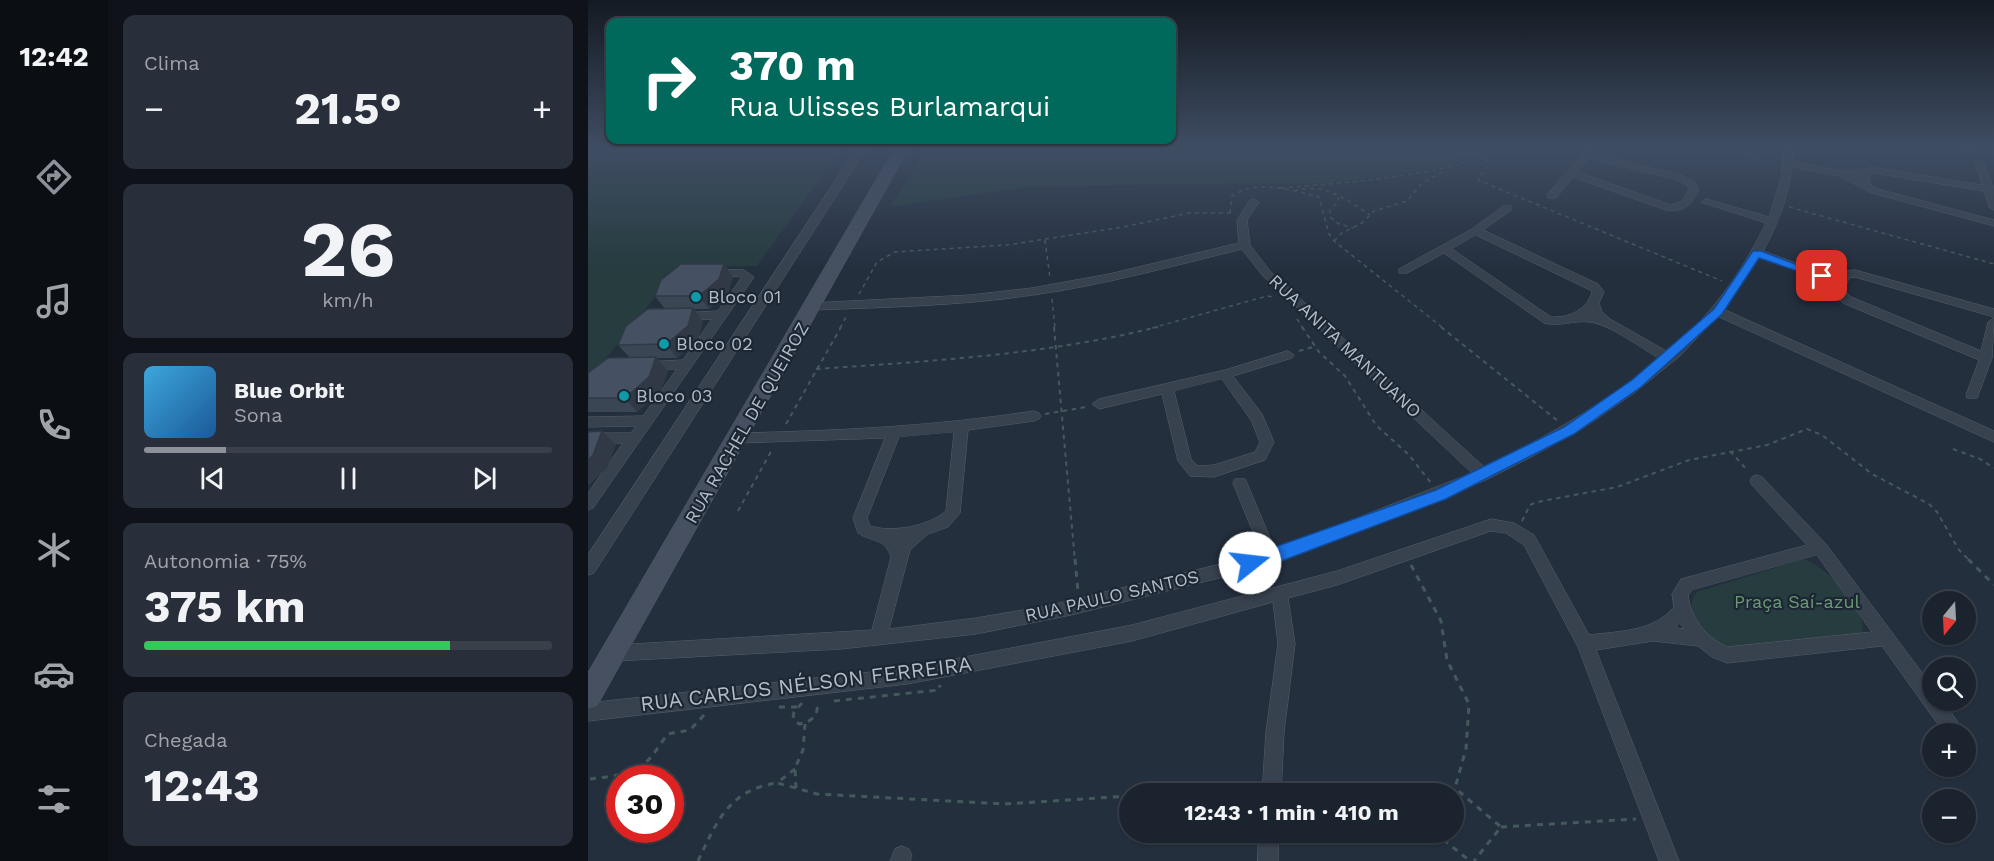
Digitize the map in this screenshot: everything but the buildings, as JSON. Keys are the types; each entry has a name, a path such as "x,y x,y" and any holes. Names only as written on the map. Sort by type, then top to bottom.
{"street":[{"path":"588,568 836,188"},
{"name":"RUA RACHEL DE QUEIROZ","path":"588,697 880,188"},
{"path":"1552,196 1559,188"},
{"path":"1612,188 1662,206 1677,209 1686,204 1706,202 1773,222"},
{"name":"RUA PAULO SANTOS","path":"615,653 878,638 977,626 1080,607 1271,558 1441,495 1569,431 1621,396 1668,358 1718,312 1757,254 1773,222 1783,188"},
{"path":"1872,188 1884,194 1994,223"},
{"path":"1984,188 1989,189 1994,207"},
{"path":"1686,204 1694,189 1706,202"},
{"path":"814,306 960,300 1051,289 1152,269 1245,245 1242,220 1254,202"},
{"path":"1403,271 1476,231 1507,208"},
{"path":"1476,231 1594,287 1598,294 1593,303 1573,319"},
{"name":"RUA ANITA MANTUANO","path":"1245,245 1274,281 1483,475"},
{"path":"1445,249 1541,316 1561,322 1589,318 1606,322"},
{"path":"1757,254 1822,276 1862,274 1994,313"},
{"path":"588,503 747,275 738,272 696,273"},
{"path":"1838,290 1844,275"},
{"path":"1822,276 1847,300 1986,358"},
{"path":"1593,303 1597,314 1606,322 1668,358"},
{"path":"1718,312 1994,436"},
{"path":"663,316 721,315"},
{"path":"1972,395 1986,358 1994,322"},
{"path":"1099,404 1225,374 1288,355"},
{"path":"636,366 686,364"},
{"path":"1167,389 1185,461 1196,472 1214,471 1250,460 1265,451 1266,435 1257,418 1225,374"},
{"path":"738,438 893,434 961,428 1034,416"},
{"path":"588,422 647,421"},
{"path":"893,434 860,518 861,526 867,532 880,534 923,529 936,526 953,513 961,428"},
{"path":"588,438 634,438"},
{"path":"1239,483 1250,460"},
{"path":"1214,471 1239,483 1271,558"},
{"path":"1756,481 1820,548 1949,723"},
{"name":"RUA CARLOS NÉLSON FERREIRA","path":"588,712 907,676 1132,633 1278,594 1491,525 1512,529"},
{"path":"878,638 899,557 904,546 923,529"},
{"path":"1512,529 1529,540 1585,644 1669,861"},
{"path":"880,534 894,543 899,557"},
{"path":"1820,548 1688,584 1680,594 1681,610 1701,639 1717,652 1737,655 1886,638"},
{"path":"1272,783 1276,722 1287,644 1287,627 1278,594"},
{"path":"1653,633 1671,622 1681,610"},
{"path":"1585,644 1653,633 1701,639"},
{"path":"1268,861 1269,843"}],"path":[{"path":"1230,213 1232,196 1238,190 1251,188"},
{"path":"1278,188 1321,199 1323,216 1334,241 1569,431"},
{"path":"1293,191 1316,188"},
{"path":"1318,188 1329,191 1338,197 1347,198 1370,214"},
{"path":"1329,191 1333,188"},
{"path":"1334,241 1342,232 1353,228 1370,214 1407,201 1418,188"},
{"path":"1338,197 1338,203 1330,210 1330,217 1339,224 1353,228"},
{"path":"1539,206 1542,203"},
{"path":"1779,205 1994,264"},
{"path":"738,511 876,261 884,254 1045,240 1189,213 1245,213"},
{"path":"1045,240 1058,348 1080,607"},
{"path":"1383,281 1389,278"},
{"path":"816,369 934,361 1058,348 1172,324 1267,296 1275,297"},
{"path":"1291,313 1314,346 1345,376 1370,418 1409,455 1441,495"},
{"path":"1306,349 1314,346"},
{"path":"1054,413 1078,408"},
{"path":"1512,529 1526,511 1537,502 1617,487 1689,460 1767,445 1801,429 1818,432 1872,474 1929,504 1937,512 1959,550 1994,585"},
{"path":"1953,449 1980,459 1994,468"},
{"path":"1730,451 1756,481"},
{"path":"1406,554 1418,582 1441,621 1447,660 1469,704 1467,749 1457,783"},
{"path":"777,707 797,707 807,701"},
{"path":"797,707 793,718 799,724 805,723 818,711 817,703 813,701"},
{"path":"590,779 621,775 634,770 650,757 668,734 687,732 700,724 706,713"},
{"path":"795,788 795,768 803,750 805,723"},
{"path":"777,783 795,768"},
{"path":"698,861 724,808 758,786 777,783 829,796 1005,804 1119,797"},
{"path":"1464,796 1501,827 1654,818"},
{"path":"1448,843 1472,861 1501,827"}],"green space":[{"path":"588,188 813,188 757,266 679,267 588,381"},
{"path":"901,188 1018,188 889,207"},
{"name":"Praça Saí-azul","path":"1803,559 1833,578 1850,598 1861,620 1863,631 1859,636 1729,649 1712,643 1701,633 1692,611 1693,598 1697,592"}],"place":[{"name":"Bloco 01","path":"696,297"},
{"name":"Bloco 02","path":"664,344"},
{"name":"Bloco 03","path":"624,396"}],"route":[{"path":"1250,563 1271,558 1441,495 1569,431 1621,396 1668,358 1718,312 1757,254 1822,276"}]}
